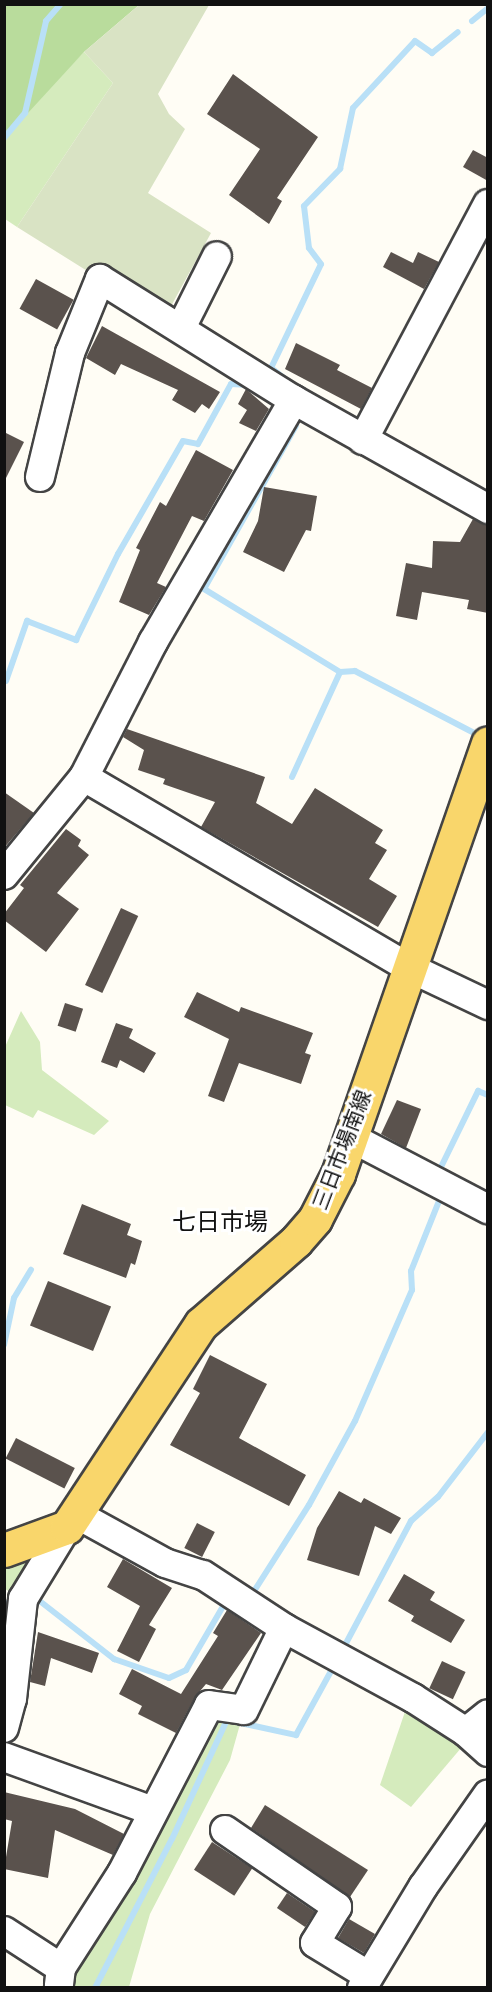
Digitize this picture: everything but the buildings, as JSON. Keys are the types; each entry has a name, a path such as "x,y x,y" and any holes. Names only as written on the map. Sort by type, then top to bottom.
{"main road":[{"name":"三日市場南線","path":"73,1521 108,1462 201,1324 296,1241 315,1219 350,1137 488,743"},
{"path":"4,1550 73,1521"}],"street":[{"path":"363,440 488,204"},
{"path":"180,328 217,256"},
{"path":"40,477 69,353 100,279 294,400 488,509"},
{"path":"4,875 84,777 153,642 294,400"},
{"path":"84,777 408,967 488,1005"},
{"path":"350,1137 488,1209"},
{"path":"4,1728 12,1699 14,1594 73,1521 165,1563 203,1575 284,1628 413,1698 466,1732 488,1752"},
{"path":"4,1931 60,1978 122,1873 209,1705 244,1710 284,1628"},
{"path":"466,1732 488,1714"},
{"path":"4,1757 153,1811"},
{"path":"225,1830 337,1907 315,1943 366,1982 423,1887 488,1794"}],"green space":[{"path":"5,5 139,5 84,52 5,138"},
{"path":"139,5 209,5 158,94 169,114 185,129 148,193 211,233 164,319 17,227 113,83 84,52"},
{"path":"84,52 113,83 17,227 5,219 5,133"},
{"path":"21,1011 40,1042 42,1070 109,1121 94,1135 38,1110 33,1118 5,1105 5,1047"},
{"path":"42,1546 14,1594 5,1589 5,1559"},
{"path":"409,1700 467,1741 411,1807 380,1785"},
{"path":"209,1705 244,1710 230,1760 150,1914 129,1987 58,1988"}],"waterway":[{"path":"4,138 25,113 46,21 61,4"},
{"path":"472,21 488,8"},
{"path":"284,378 271,368 321,264 309,248 304,206 340,169 353,108 415,41 432,53 458,32"},
{"path":"6,681 27,621 76,640 118,554 183,441 198,444 231,384 249,385"},
{"path":"292,777 340,672 204,589 296,426"},
{"path":"340,672 355,671 482,737"},
{"path":"441,1167 478,1091 488,1095"},
{"path":"251,1596 309,1505 355,1421 412,1290 411,1271 439,1201"},
{"path":"4,1345 14,1298 31,1270"},
{"path":"344,1647 411,1521 438,1497 488,1432"},
{"path":"4,1602 4,1614"},
{"path":"41,1602 114,1659 169,1678 186,1670 225,1603"},
{"path":"95,1988 172,1839 227,1720 296,1735 330,1673"}],"district":[{"name":"七日市場","path":"220,1222"}]}
